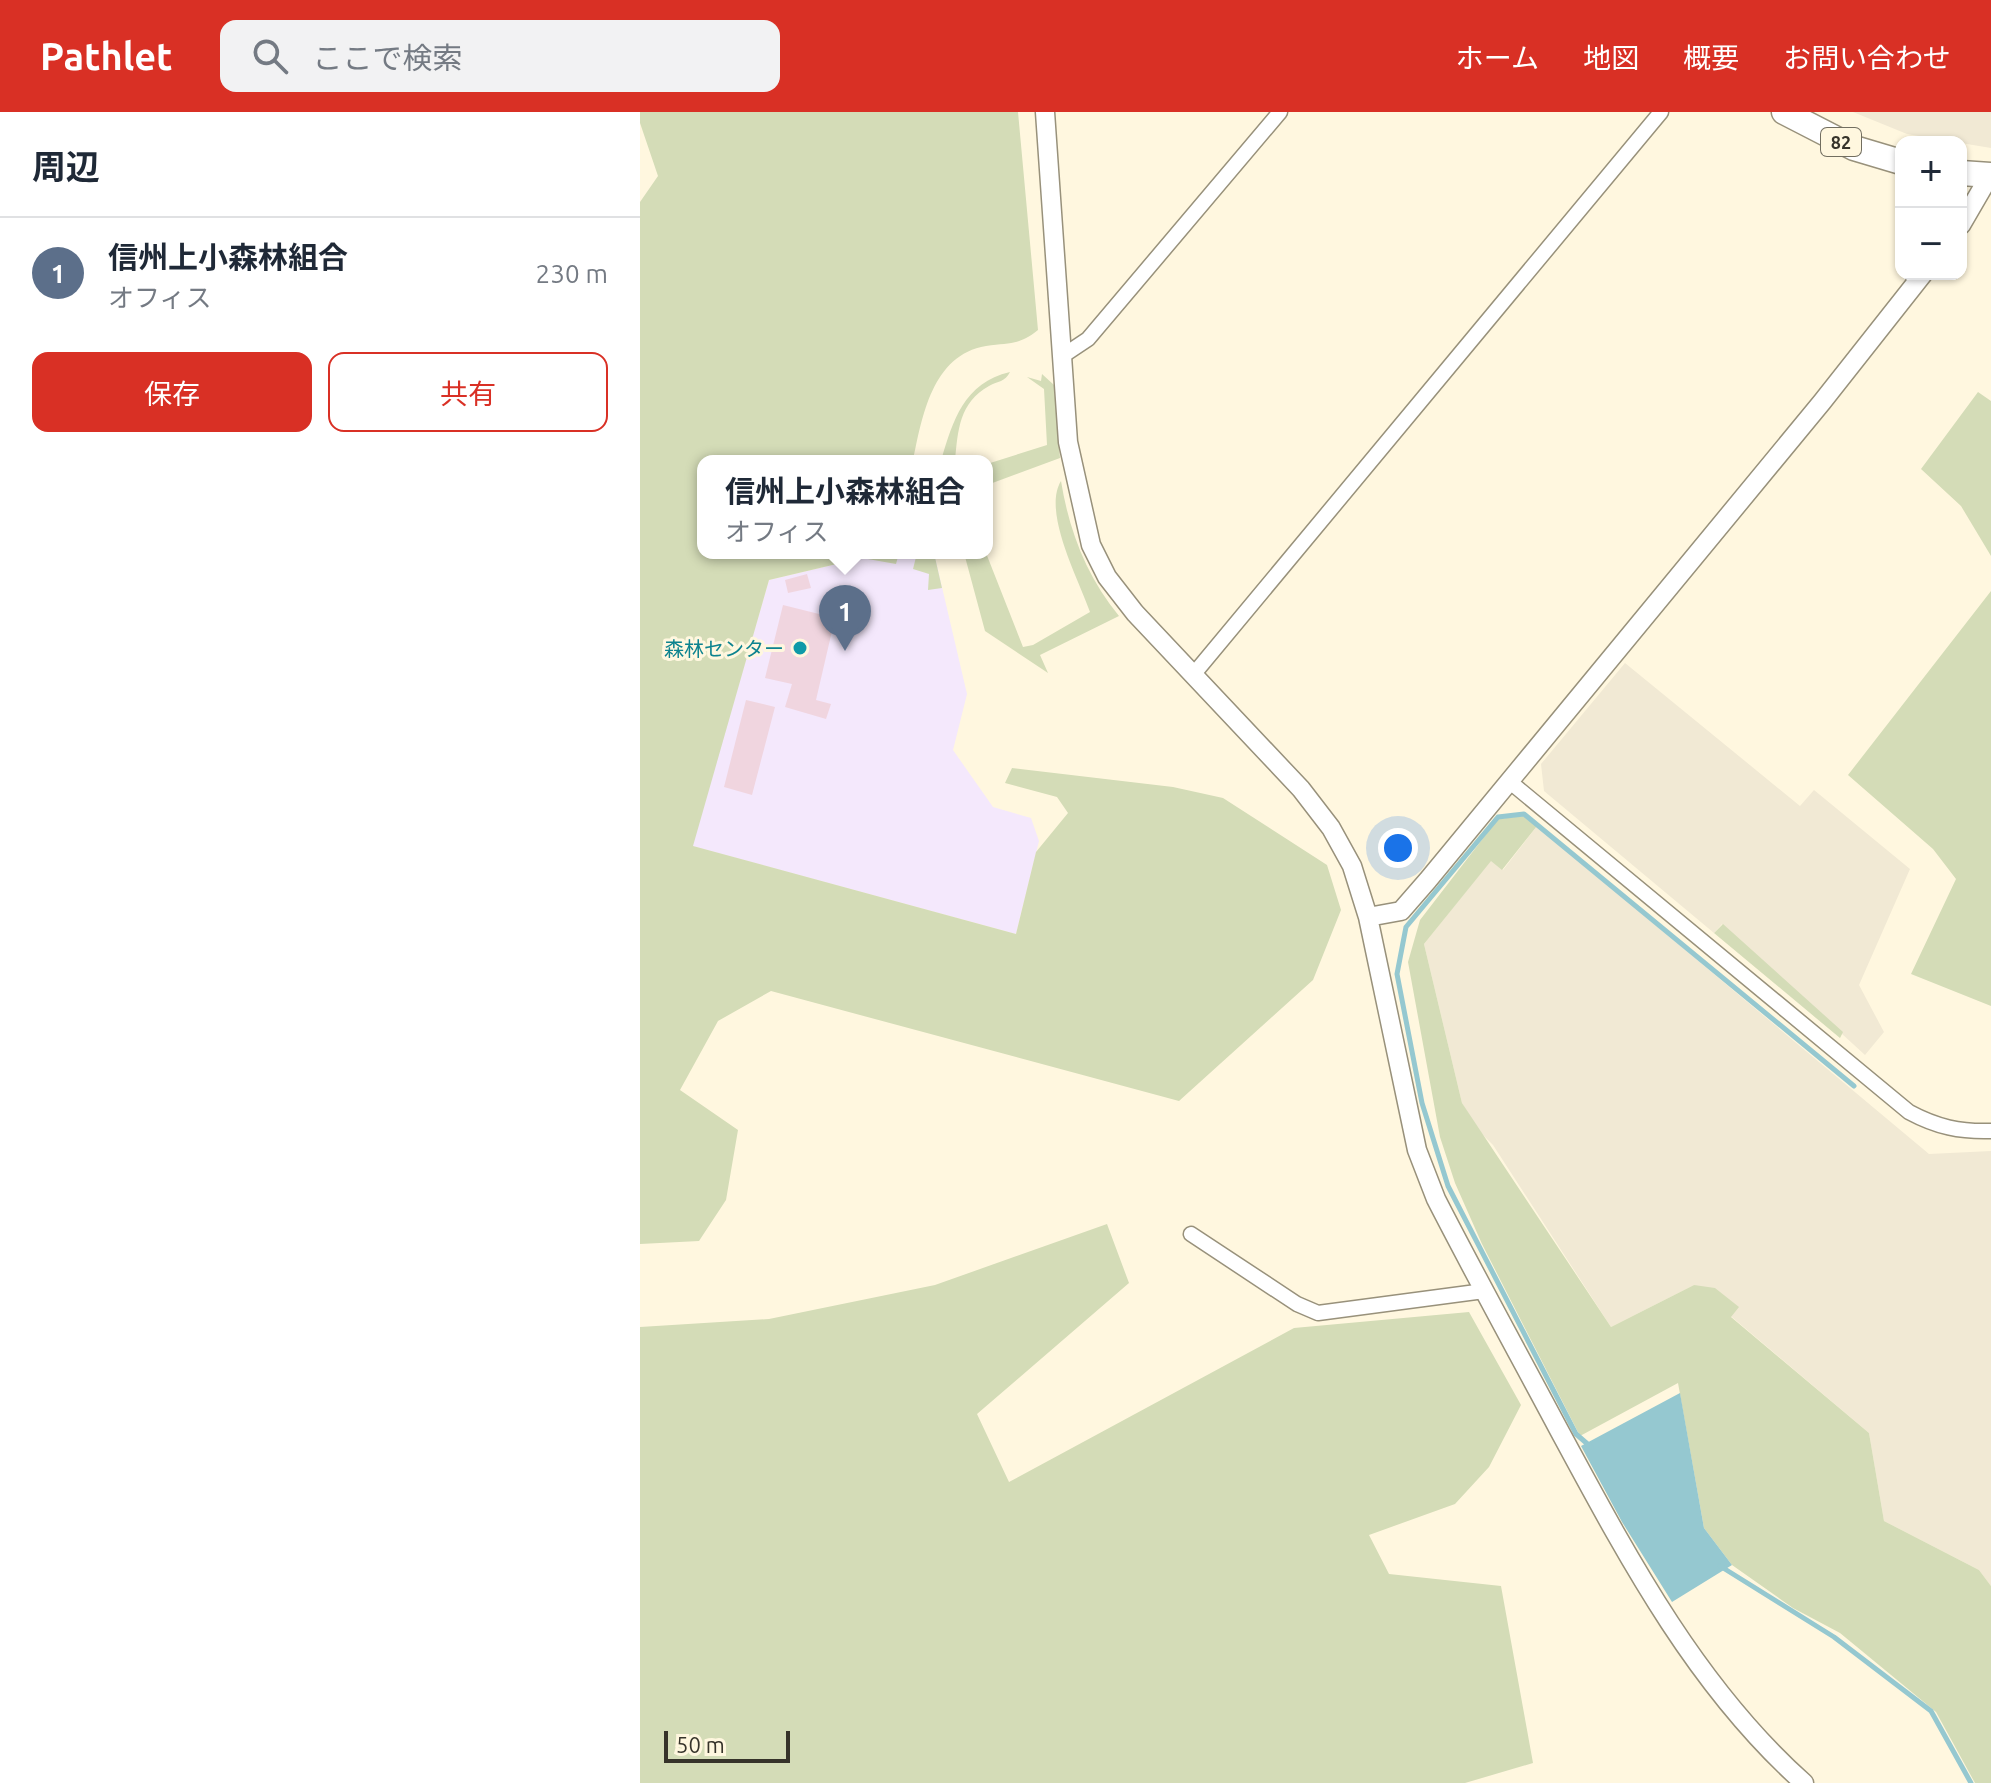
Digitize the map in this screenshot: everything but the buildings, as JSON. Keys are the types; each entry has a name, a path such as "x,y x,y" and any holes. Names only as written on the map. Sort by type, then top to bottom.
{"main road":[{"name":"82","path":"1784,112 1854,148 1895,160"},
{"path":"1967,173 1990,175"}],"street":[{"path":"1045,112 1068,442 1091,545 1116,589 1301,789 1331,828 1352,866 1368,917 1417,1150 1436,1199 1612,1528 1663,1612 1736,1713 1771,1754 1804,1783"},
{"path":"1061,357 1088,339 1280,112"},
{"path":"1193,675 1661,112"},
{"path":"1967,215 1990,175"},
{"path":"1368,917 1401,911 1822,402 1918,280"},
{"path":"1509,781 1909,1112 1939,1126 1962,1132 1991,1131"},
{"path":"1191,1234 1297,1304 1318,1313 1484,1291"}],"shaded area":[{"path":"1853,112 1991,112 1991,148 1967,144 1967,136 1907,134"},
{"path":"858,559 935,559 967,694 953,750 993,807 1031,818 1039,841 1016,934 692,846 769,580"},
{"path":"1625,663 1800,806 1814,790 1910,869 1859,985 1884,1032 1865,1055 1722,924 1714,933 1544,791 1541,764"},
{"path":"1537,826 1929,1154 1991,1151 1991,1586 1979,1570 1884,1521 1869,1433 1694,1285 1611,1327 1493,1145 1477,1129 1462,1103 1424,944 1491,860 1503,870"}],"green space":[{"path":"640,112 1018,112 1038,330 1019,341 968,352 953,362 933,390 914,455 697,455 697,559 858,559 769,580 693,846 1016,934 1036,852 1068,813 1057,797 1005,783 1012,768 1173,787 1223,798 1327,865 1341,910 1313,980 1179,1101 771,991 718,1021 680,1090 738,1130 726,1200 699,1241 640,1244 640,202 658,176 640,123"},
{"path":"1010,372 1004,380 989,386 971,401 959,428 956,455 943,455 963,405 971,394 994,377"},
{"path":"1042,374 1054,385 1060,458 993,483 993,462 1047,445 1044,389 1027,377 1041,381"},
{"path":"1978,392 1991,401 1991,556 1961,506 1921,469"},
{"path":"1061,481 1081,553 1119,616 1040,655 1048,673 985,631 966,559 988,559 1023,647 1033,645 1090,612 1064,546 1056,510 1056,494"},
{"path":"868,559 897,559 896,564"},
{"path":"916,559 935,559 942,588 928,590 929,574 913,569"},
{"path":"1991,591 1991,1006 1911,974 1956,879 1933,849 1848,775"},
{"path":"1523,816 1537,826 1502,870 1491,861 1424,944 1462,1103 1611,1327 1694,1285 1715,1288 1739,1307 1731,1317 1869,1433 1884,1521 1979,1570 1991,1586 1991,1783 1975,1783 1936,1712 1840,1633 1793,1608 1732,1565 1704,1528 1678,1383 1580,1436 1482,1244 1455,1183 1440,1137 1408,962 1420,920 1498,819"},
{"path":"1723,924 1843,1032 1840,1038 1714,933"},
{"path":"1107,1224 1129,1283 977,1414 1009,1482 1294,1328 1469,1312 1521,1405 1489,1467 1455,1504 1369,1535 1389,1574 1501,1586 1533,1763 1465,1783 640,1783 640,1327 769,1319 935,1285"}],"water":[{"path":"1680,1393 1704,1528 1732,1565 1672,1602 1622,1522 1581,1446"}],"waterway":[{"path":"1591,1447 1576,1434 1448,1186 1422,1103 1397,974 1406,927 1498,817 1524,814 1854,1086"},
{"path":"1720,1566 1834,1637 1931,1711 1971,1783"}],"place":[{"name":"森林センター","path":"800,648"},
{"name":"信州上小森林組合","path":"845,651"}]}
